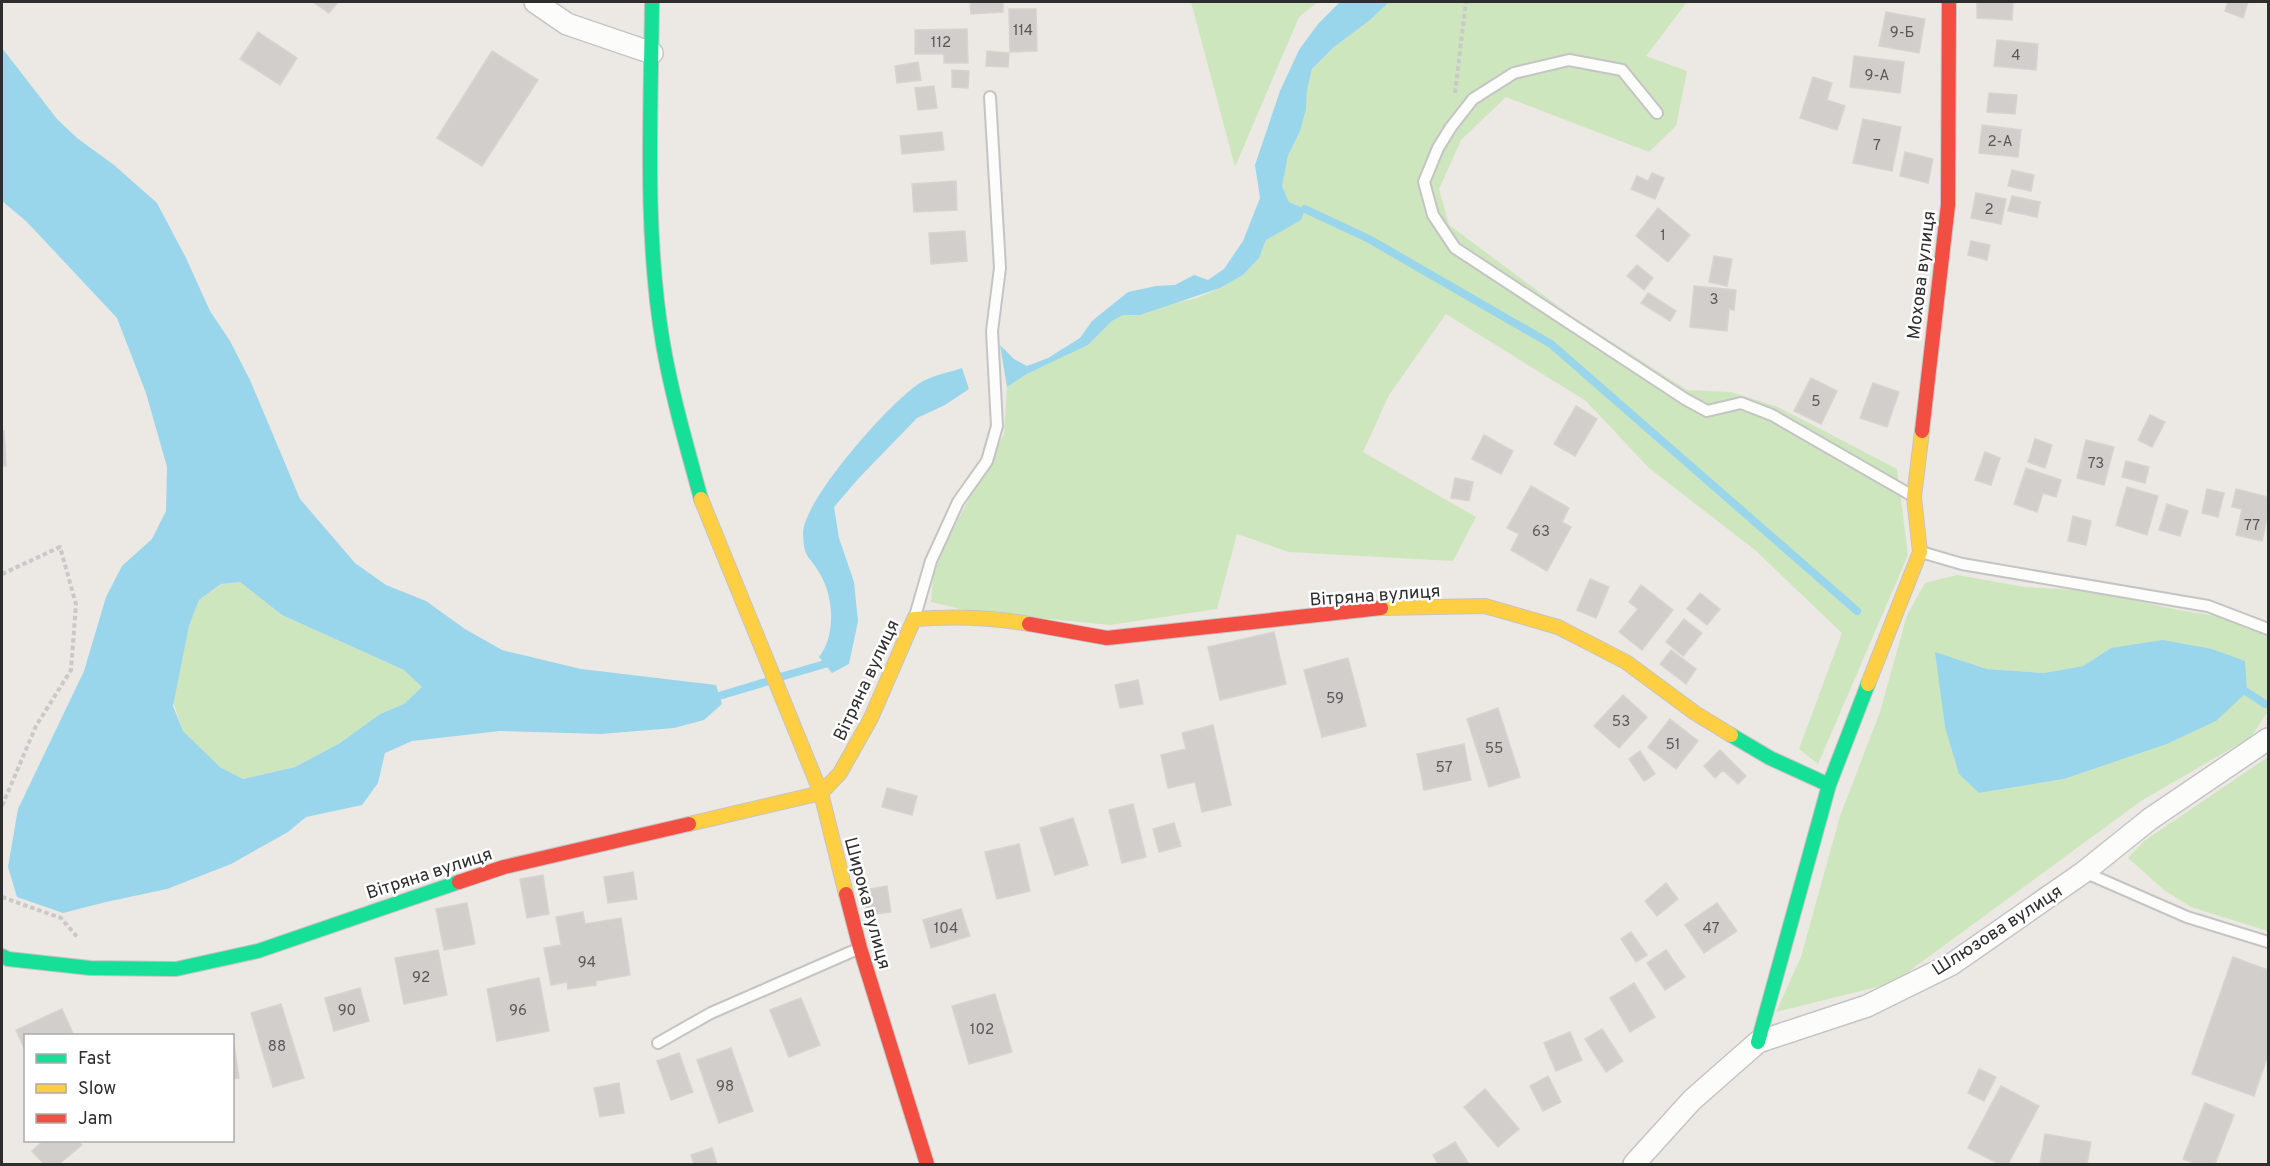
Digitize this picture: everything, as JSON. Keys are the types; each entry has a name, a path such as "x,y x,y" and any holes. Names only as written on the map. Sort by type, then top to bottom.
{"street":[{"path":"535,2 567,24 652,53"},
{"name":"Широка вулиця","path":"652,2 651,212 663,342 676,410 702,501 821,794 860,948 927,1164"},
{"name":"Мохова вулиця","path":"1920,552 1914,497 1948,205 1949,2"},
{"path":"1758,1042 1829,785 1920,552"},
{"name":"Вітряна вулиця","path":"2,956 8,959 104,968 176,969 258,951 504,867 821,794 840,773 871,718 915,619 948,616 1006,620 1107,638 1382,608 1485,606 1558,627 1626,662 1695,713 1770,758 1829,785"},
{"name":"Шлюзова вулиця","path":"1634,1164 1692,1100 1758,1042 1867,1006 1952,964 2084,872 2150,819 2268,739"}],"lane":[{"path":"1657,114 1622,70 1569,60 1514,73 1473,99 1438,147 1424,182 1433,214 1455,248 1685,399 1707,411 1741,403 1772,415 1914,497"},
{"path":"915,619 931,561 958,502 987,461 997,426 992,331 1000,268 990,97"},
{"path":"1920,552 1962,564 2208,606 2268,629"},
{"path":"2084,872 2187,917 2268,942"},
{"path":"658,1043 711,1013 860,948"}],"path":[{"path":"1451,127 1466,2"},
{"path":"2,574 60,547 76,604 71,670 36,726 2,807"},
{"path":"2,897 61,918 104,968"}],"green space":[{"path":"1191,2 1318,2 1299,17 1235,167"},
{"path":"1389,2 1687,2 1646,56 1687,71 1676,126 1649,152 1506,97 1461,140 1439,189 1449,225 1573,317 1687,390 1731,392 1778,407 1897,469 1908,555 1818,764 1799,749 1842,633 1755,550 1649,468 1586,401 1446,314 1389,395 1363,452 1476,517 1453,561 1289,552 1237,534 1217,609 1110,625 968,611 931,602 933,577 947,540 1004,434 1007,387 1027,374 1088,345 1112,321 1123,315 1140,315 1197,298 1243,275 1259,258 1266,240 1289,202 1282,186 1288,156 1300,131 1306,110 1307,90 1312,69 1334,47 1370,20"},
{"path":"1957,575 2025,587 2093,591 2178,610 2268,624 2268,711 2251,737 2141,801 1893,983 1776,1012 1801,957 1840,816 1880,712 1907,615 1925,583","holes":["2111,648 2216,721 2167,744 2064,779 1979,793 1945,727 1936,653 1987,669 2044,673 2083,666"]},
{"path":"240,582 282,615 404,670 423,687 404,704 380,714 340,743 295,767 243,779 220,767 183,731 173,702 189,626 199,600 222,584"},
{"path":"2268,757 2268,931 2191,907 2164,890 2128,858 2144,841"}],"water":[{"path":"1340,2 1389,2 1370,20 1334,47 1312,69 1307,90 1306,110 1300,131 1288,156 1282,186 1289,202 1305,209 1301,220 1266,240 1259,258 1243,275 1220,288 1140,315 1123,315 1112,321 1088,345 1027,374 1007,387 1000,345 1014,359 1027,366 1048,358 1080,338 1092,321 1128,292 1156,286 1175,285 1194,275 1208,280 1224,269 1243,241 1260,198 1255,165 1280,91 1299,50 1318,24"},
{"path":"2,48 57,119 157,203 186,258 210,311 230,341 250,380 300,499 355,563 386,585 426,601 465,629 502,650 581,669 716,685 722,704 704,720 674,728 601,734 500,731 412,741 385,753 378,783 362,805 306,817 288,832 231,864 167,889 63,913 17,897 8,867 18,809 84,671 106,597 122,566 152,539 166,511 167,467 146,393 117,318 27,222 2,201","holes":["240,582 282,615 404,670 422,687 404,704 380,714 340,743 295,767 243,779 220,767 183,731 173,706 189,626 199,600 221,584"]},
{"path":"962,368 969,389 945,405 917,418 834,507 839,538 854,582 858,621 849,664 832,673 819,657 828,638 831,616 825,583 805,548 803,534 807,519 817,498 833,475 892,407 923,381"},
{"path":"2163,640 2212,649 2245,661 2247,692 2216,721 2167,744 2064,779 1979,793 1959,774 1945,727 1935,652 1987,669 2044,673 2083,666 2111,648"}],"building":[{"path":"313,2 338,2 329,13"},
{"path":"970,2 1003,2 1003,12 971,14"},
{"path":"1977,2 2013,2 2012,20 1977,18"},
{"path":"2228,2 2248,2 2243,18 2225,11"},
{"path":"1009,9 1036,9 1037,51 1010,52"},
{"path":"1886,12 1925,19 1919,53 1879,46"},
{"path":"967,29 968,63 944,63 944,54 915,54 915,30"},
{"path":"258,32 297,58 280,85 240,59"},
{"path":"1997,40 2038,44 2036,70 1994,66"},
{"path":"492,51 538,80 482,166 437,138"},
{"path":"987,51 1009,53 1008,67 986,66"},
{"path":"1854,56 1904,62 1900,93 1850,87"},
{"path":"918,62 921,80 897,83 895,66"},
{"path":"952,70 969,71 968,88 952,87"},
{"path":"1813,77 1832,83 1827,100 1845,106 1837,130 1800,118"},
{"path":"934,86 937,108 918,110 915,88"},
{"path":"1989,93 2017,95 2015,114 1987,112"},
{"path":"1863,119 1901,127 1892,171 1853,163"},
{"path":"1982,125 2021,130 2018,157 1979,153"},
{"path":"942,132 944,150 902,154 900,136"},
{"path":"1905,152 1933,159 1928,183 1900,176"},
{"path":"2012,170 2034,175 2031,191 2008,186"},
{"path":"1652,173 1664,178 1655,199 1631,189 1637,176 1648,181"},
{"path":"956,181 957,210 914,212 912,184"},
{"path":"1976,193 2006,199 2001,224 1971,218"},
{"path":"2012,196 2040,202 2037,217 2008,211"},
{"path":"1658,208 1690,235 1668,262 1636,236"},
{"path":"965,231 967,261 931,264 929,233"},
{"path":"1971,241 1990,245 1987,260 1968,255"},
{"path":"1714,256 1732,259 1727,286 1709,282"},
{"path":"1637,265 1653,278 1644,290 1627,276"},
{"path":"1694,286 1736,290 1734,310 1729,309 1727,331 1690,327"},
{"path":"1648,293 1676,311 1670,321 1641,303"},
{"path":"1811,378 1837,391 1821,424 1794,411"},
{"path":"1873,383 1899,392 1887,427 1860,418"},
{"path":"1576,406 1597,419 1575,456 1554,444"},
{"path":"2150,415 2165,422 2152,447 2138,440"},
{"path":"2,431 4,431 6,466 2,466"},
{"path":"1484,435 1513,451 1501,474 1472,459"},
{"path":"2035,439 2052,445 2045,468 2028,462"},
{"path":"2086,440 2114,447 2104,485 2077,478"},
{"path":"1985,452 2000,458 1991,485 1975,480"},
{"path":"2126,461 2149,467 2145,483 2122,477"},
{"path":"2026,468 2061,480 2056,497 2043,493 2037,512 2014,504"},
{"path":"1455,478 1473,482 1469,501 1451,498"},
{"path":"1531,486 1569,508 1562,522 1571,527 1547,571 1511,550 1519,534 1507,528"},
{"path":"2127,487 2158,496 2147,535 2116,525"},
{"path":"2207,489 2224,493 2218,517 2202,513"},
{"path":"2236,489 2268,497 2268,514 2262,541 2236,535 2242,509 2232,507"},
{"path":"2167,504 2188,511 2180,536 2159,530"},
{"path":"2073,516 2091,521 2086,545 2068,541"},
{"path":"1590,579 1609,587 1596,618 1577,610"},
{"path":"1641,585 1673,610 1642,650 1619,632 1638,609 1629,602"},
{"path":"1700,593 1720,609 1707,625 1687,609"},
{"path":"1684,619 1702,633 1683,656 1666,642"},
{"path":"1274,632 1286,684 1220,700 1208,647"},
{"path":"1671,650 1696,669 1686,684 1660,664"},
{"path":"1348,658 1366,726 1322,737 1304,670"},
{"path":"1138,680 1143,704 1120,708 1115,685"},
{"path":"1623,695 1647,717 1619,748 1594,726"},
{"path":"1498,708 1520,777 1489,787 1467,719"},
{"path":"1670,719 1698,741 1676,769 1648,747"},
{"path":"1213,725 1231,805 1202,812 1195,782 1168,788 1161,755 1186,749 1182,733"},
{"path":"1464,744 1471,780 1424,790 1417,754"},
{"path":"1720,750 1746,776 1738,784 1723,770 1715,778 1704,766"},
{"path":"1640,751 1655,774 1644,781 1629,759"},
{"path":"887,788 917,796 912,815 882,807"},
{"path":"1133,804 1146,857 1122,863 1109,810"},
{"path":"1073,818 1088,865 1055,875 1040,828"},
{"path":"1174,823 1181,846 1159,852 1153,829"},
{"path":"1019,844 1030,891 997,899 985,852"},
{"path":"633,872 637,899 608,903 604,877"},
{"path":"543,875 549,914 527,918 520,879"},
{"path":"1666,883 1678,899 1657,916 1645,901"},
{"path":"887,886 891,912 867,915 863,890"},
{"path":"467,903 475,944 444,950 436,909"},
{"path":"1717,903 1737,931 1704,953 1685,925"},
{"path":"961,909 970,936 931,948 923,920"},
{"path":"583,912 585,924 621,918 630,975 596,981 596,985 568,989 567,982 551,985 544,948 561,945 556,917"},
{"path":"1631,932 1647,955 1636,962 1621,939"},
{"path":"438,950 447,995 404,1004 395,958"},
{"path":"1666,950 1685,977 1665,990 1647,963"},
{"path":"2233,957 2268,970 2268,1055 2254,1096 2192,1074"},
{"path":"539,978 549,1031 497,1041 487,989"},
{"path":"1634,983 1655,1017 1630,1032 1610,998"},
{"path":"360,988 369,1021 334,1031 325,998"},
{"path":"995,994 1012,1052 969,1064 952,1006"},
{"path":"801,998 820,1045 789,1057 770,1010"},
{"path":"281,1004 304,1078 273,1087 251,1013"},
{"path":"62,1009 73,1034 24,1034 24,1048 16,1030"},
{"path":"1602,1029 1623,1061 1606,1072 1585,1039"},
{"path":"1570,1032 1582,1060 1556,1071 1544,1043"},
{"path":"234,1044 239,1078 234,1079"},
{"path":"731,1048 753,1111 719,1123 697,1060"},
{"path":"679,1053 693,1092 671,1100 657,1061"},
{"path":"1979,1069 1996,1077 1984,1101 1968,1093"},
{"path":"1548,1076 1561,1102 1543,1111 1530,1086"},
{"path":"619,1083 624,1113 600,1117 594,1088"},
{"path":"2001,1086 2039,1106 2008,1164 1999,1164 1968,1148"},
{"path":"1485,1089 1519,1129 1498,1147 1464,1107"},
{"path":"2205,1103 2234,1115 2215,1164 2196,1164 2183,1159"},
{"path":"2045,1134 2091,1142 2087,1164 2040,1164"},
{"path":"42,1142 80,1142 82,1145 59,1164 44,1164 32,1151"},
{"path":"1455,1142 1469,1164 1438,1164 1433,1155"},
{"path":"712,1148 717,1164 694,1164 691,1155"}],"waterway":[{"path":"1305,209 1369,239 1551,344 1857,611"},
{"path":"780,677 825,664"},
{"path":"719,696 769,681"},
{"path":"2247,692 2265,704"}],"traffic: fast":[{"path":"652,2 650,173 657,301 671,383 701,499"},
{"path":"1758,1042 1829,785 1868,684"},
{"path":"1731,735 1770,758 1829,785"},
{"path":"2,956 8,959 90,968 176,969 258,951 459,882"}],"traffic: slow":[{"path":"1868,684 1920,552 1914,497 1922,431"},
{"path":"701,499 821,793 846,894"},
{"path":"1381,608 1485,606 1558,627 1626,662 1695,713 1731,735"},
{"path":"689,824 821,793 840,773 871,718 914,619 972,618 1029,624"}],"traffic: jam":[{"path":"1922,431 1948,205 1949,2"},
{"path":"1029,624 1107,638 1381,608"},
{"path":"459,882 504,867 689,824"},
{"path":"846,894 860,948 927,1164"}]}
